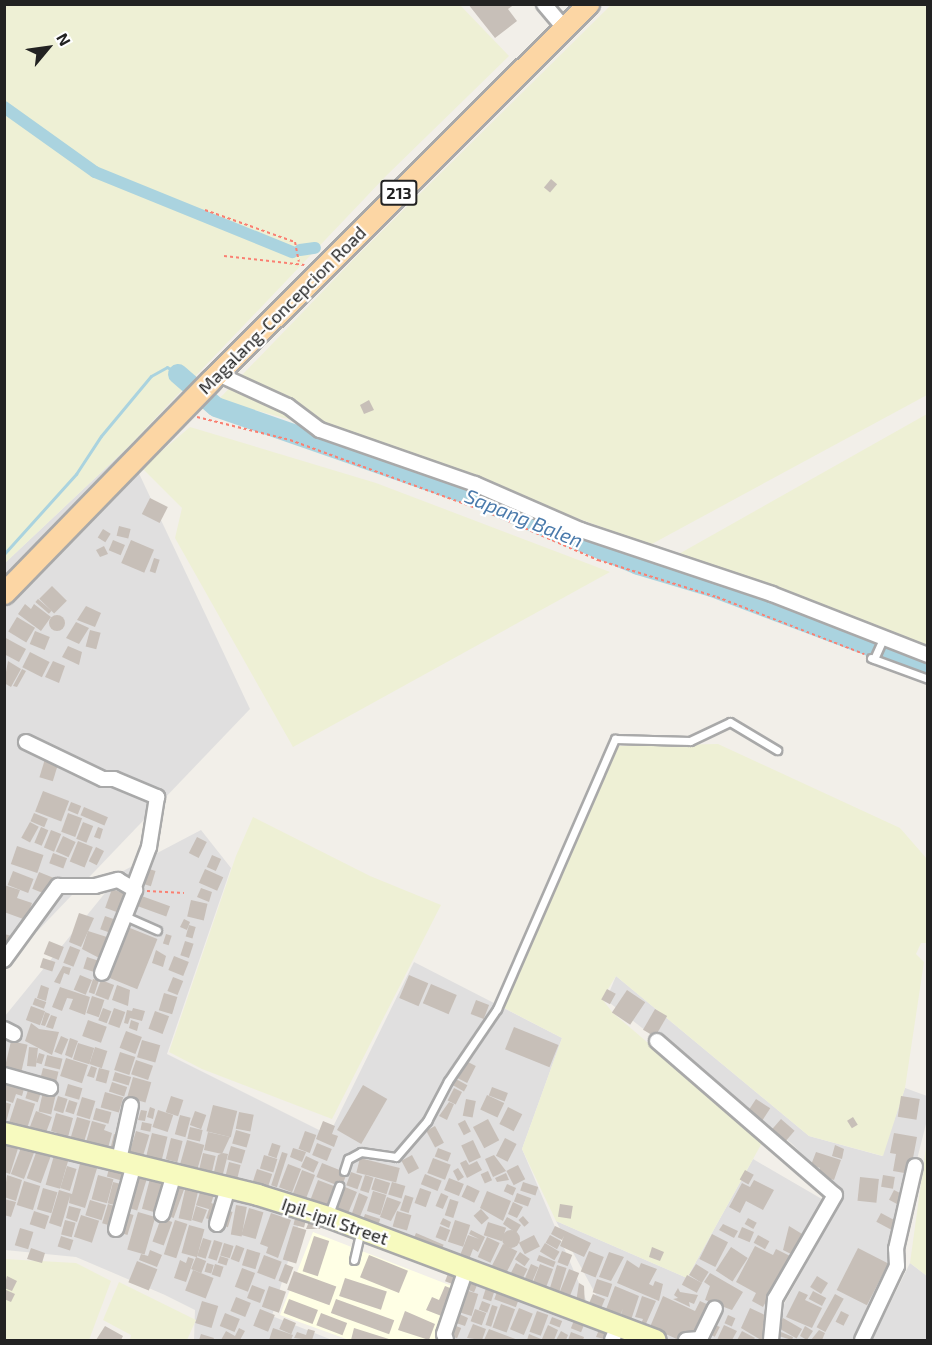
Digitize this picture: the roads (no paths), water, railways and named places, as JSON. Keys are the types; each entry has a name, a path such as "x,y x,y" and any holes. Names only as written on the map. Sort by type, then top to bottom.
{"main road":[{"name":"Magalang-Concepcion Road","path":"4,593 184,408 588,4"}],"street":[{"path":"544,4 564,28"},
{"path":"214,378 288,406 320,430 475,483 581,530 698,566 927,655"},
{"path":"26,742 103,779 114,779 158,797 148,848 125,916 102,973"},
{"path":"4,960 58,886 95,886 118,880 134,888"},
{"path":"657,1041 835,1194 775,1299 771,1341"},
{"path":"4,1074 50,1088"},
{"path":"116,1229 126,1162 131,1105"},
{"name":"Ipil-ipil Street","path":"4,1133 228,1187 328,1217 466,1269 615,1334 657,1341"},
{"path":"862,1341 897,1266 896,1249 915,1166"},
{"path":"162,1214 174,1174"},
{"path":"217,1224 228,1187"},
{"path":"446,1341 444,1334 466,1269"},
{"path":"686,1341 700,1339 715,1308"}],"lane":[{"path":"884,637 873,659 927,679"},
{"path":"344,1171 348,1159 362,1152 396,1157 427,1121 448,1082 497,1009 615,739 690,741 730,722 777,750"},
{"path":"125,916 157,930"},
{"path":"328,1217 339,1186"},
{"path":"354,1260 361,1230"}],"waterway":[{"path":"4,107 95,172 292,252"},
{"path":"300,250 315,248"},
{"path":"4,554 76,474 101,436 151,376 167,367 178,374"},
{"name":"Sapang Balen","path":"178,374 216,407 466,494 638,565 712,587 877,649"},
{"name":"Sapang Balen","path":"882,651 928,668"}]}
